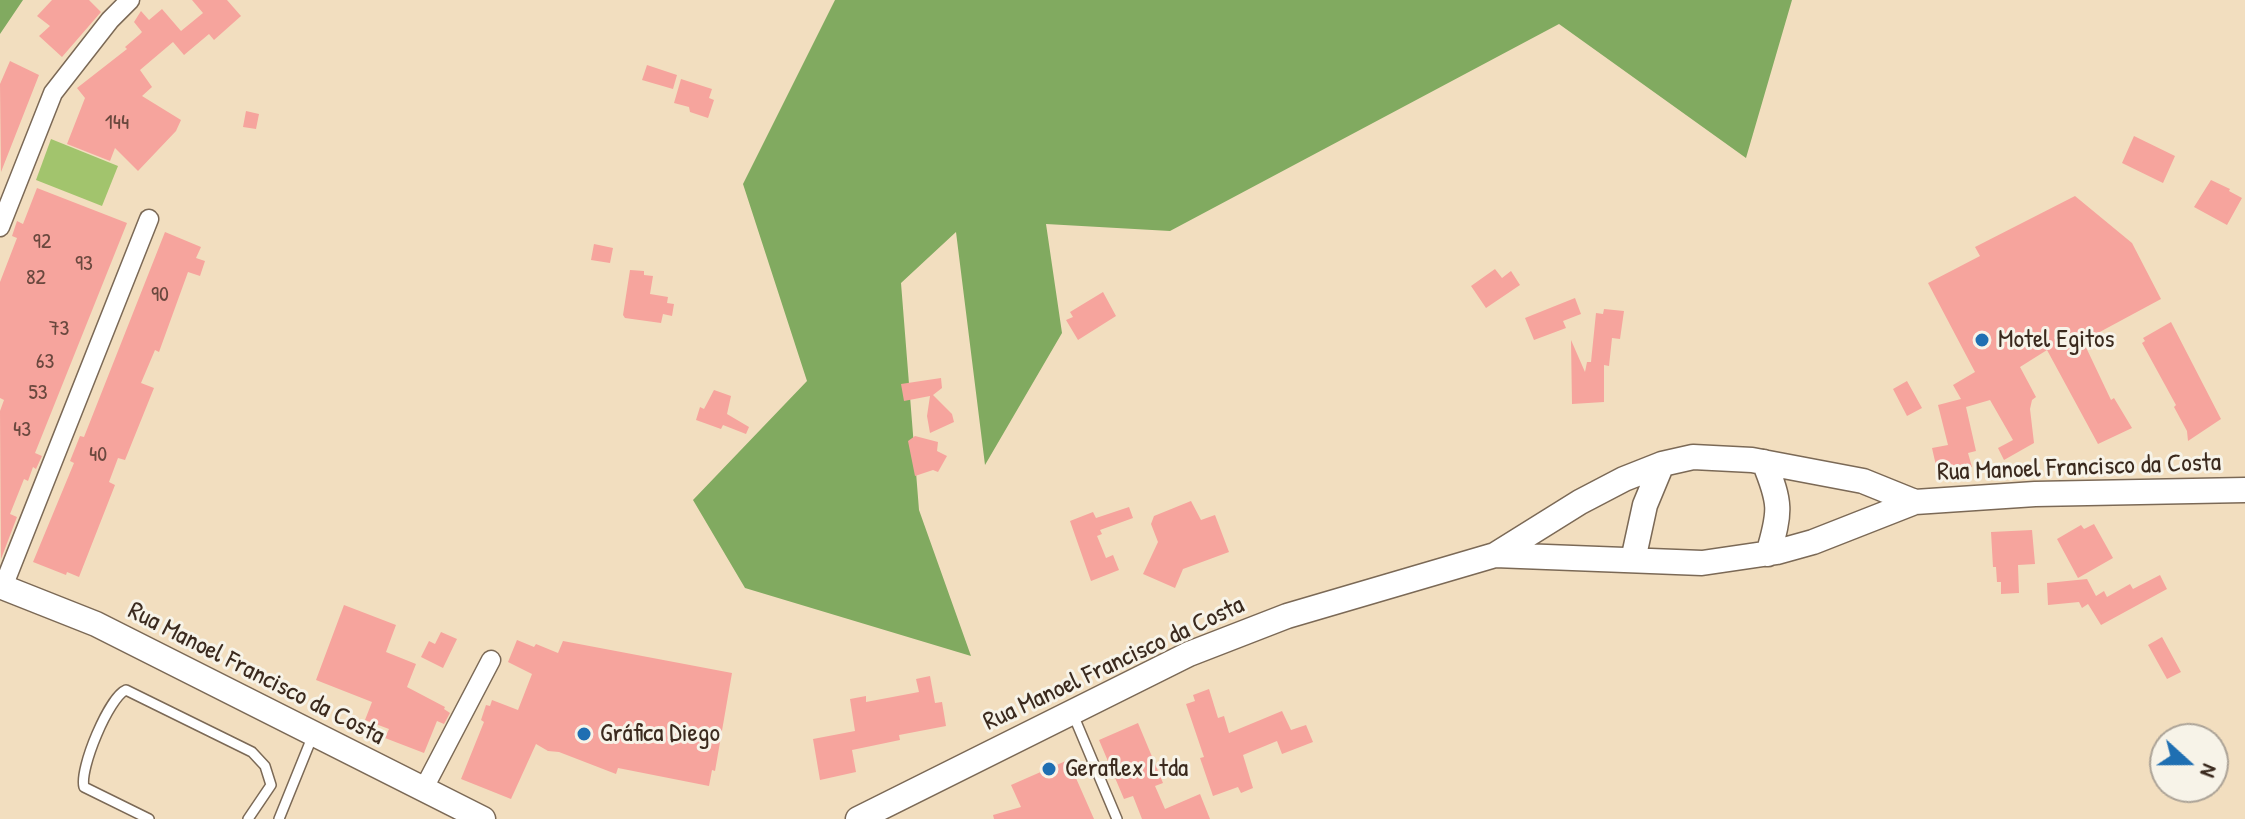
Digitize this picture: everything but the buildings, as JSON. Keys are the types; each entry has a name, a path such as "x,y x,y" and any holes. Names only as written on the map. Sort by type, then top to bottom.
{"main road":[{"name":"Rua Manoel Francisco da Costa","path":"858,819 1189,654 1263,624 1495,555 1580,502 1662,464 1693,457 1764,462 1863,481 1915,502"},
{"path":"1764,462 1778,503 1777,525 1768,554"},
{"path":"1633,560 1645,505 1662,464"},
{"name":"Rua Manoel Francisco da Costa","path":"1495,555 1702,563 1768,554 1813,542 1915,502 2035,494 2245,490"},
{"name":"Rua Manoel Francisco da Costa","path":"2,586 96,624 483,819"}],"street":[{"path":"0,227 53,93 110,20 130,0"},
{"path":"2,586 149,219"},
{"path":"423,790 491,660"}],"lane":[{"path":"149,819 84,787 82,779 106,718 120,692 126,690 252,752 265,766 272,780 267,794 248,819"},
{"path":"1072,712 1117,819"},
{"path":"279,819 313,735"},
{"path":"267,794 285,802"}],"green space":[{"path":"0,0 23,0 0,34"},
{"path":"835,0 1792,0 1746,158 1559,24 1170,231 1046,224 1062,333 985,465 956,232 901,283 919,510 971,656 745,588 693,500 807,381 743,184"},
{"path":"51,139 118,166 102,206 36,180"}],"place":[{"name":"Motel Egitos","path":"1982,340"},
{"name":"Gráfica Diego","path":"584,734"},
{"name":"Geraflex Ltda","path":"1049,769"}]}
